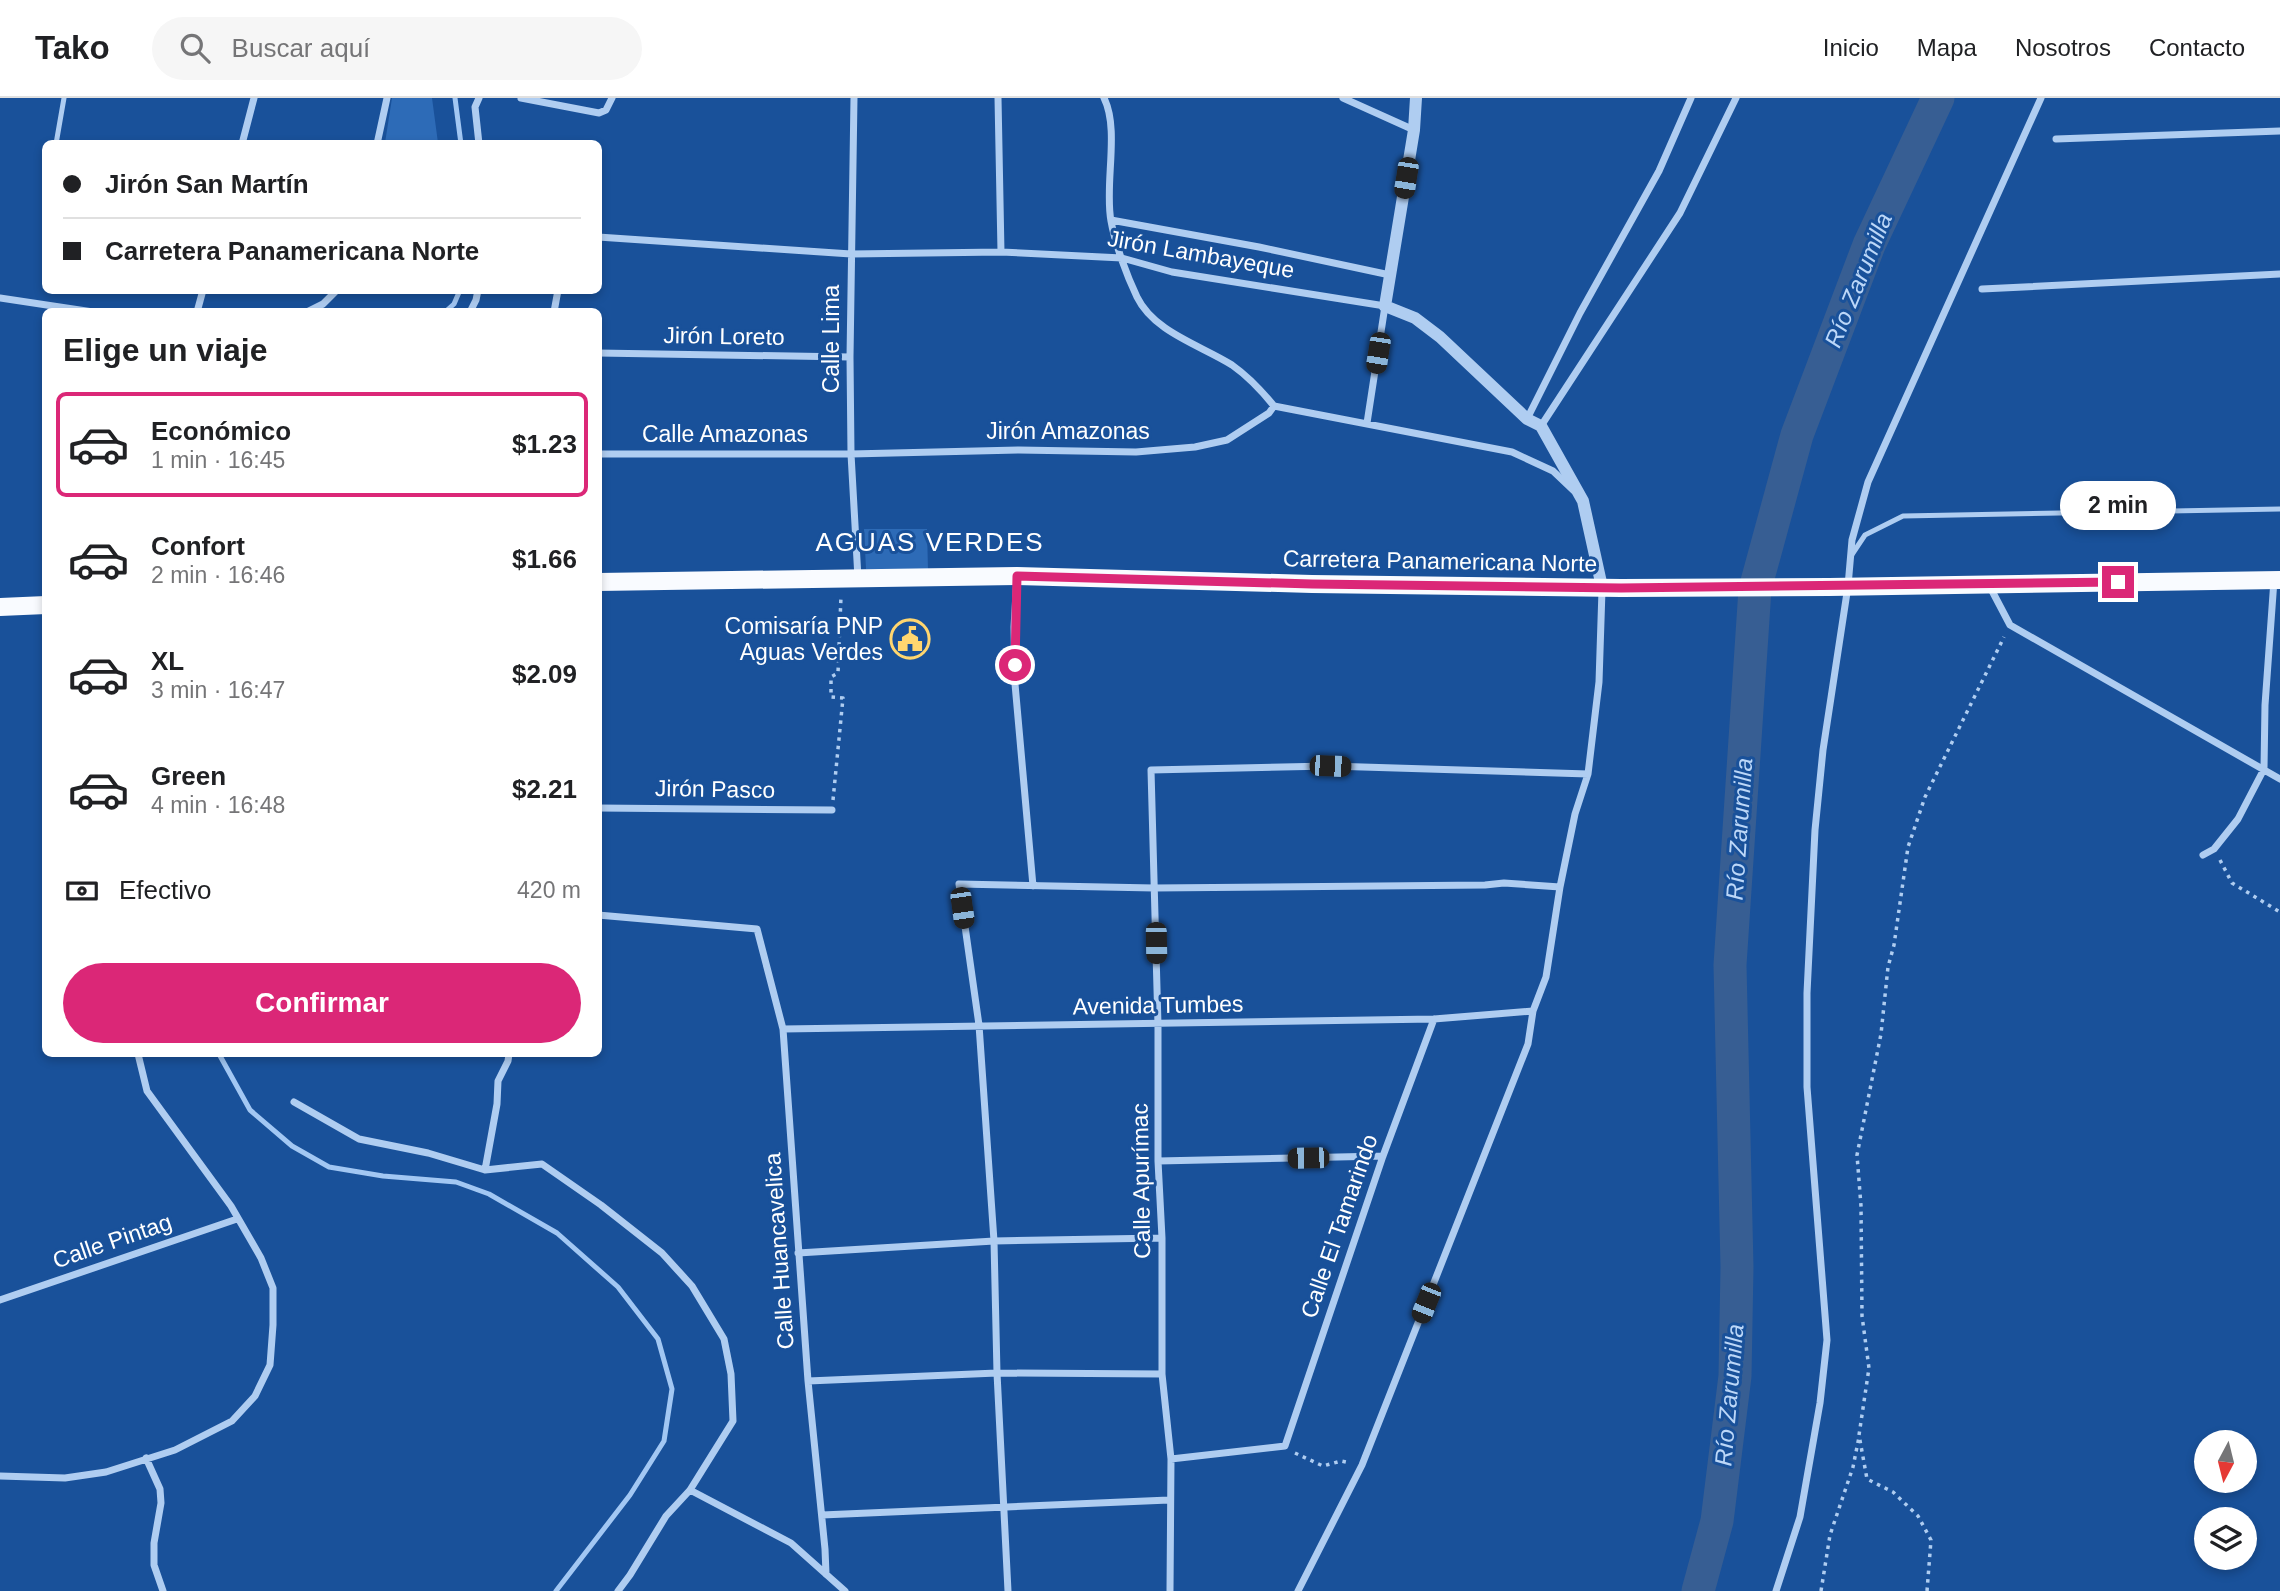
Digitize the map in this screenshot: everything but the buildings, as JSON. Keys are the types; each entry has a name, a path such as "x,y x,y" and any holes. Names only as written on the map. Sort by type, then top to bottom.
{"main road":[{"name":"Carretera Panamericana Norte","path":"602,582 1017,576 1621,588 2277,580"},
{"path":"0,607 42,606"}],"street":[{"path":"243,140 254,98"},
{"path":"378,140 387,98"},
{"path":"479,98 475,107 479,140"},
{"path":"521,98 599,113 606,110 612,98"},
{"name":"Calle Lima","path":"849,579 854,98"},
{"path":"998,98 1001,252"},
{"path":"1104,98 1110,122 1111,220 1138,299 1152,319 1233,366 1257,384 1274,406 1513,452 1553,471 1583,501"},
{"path":"1343,98 1414,130"},
{"path":"1367,423 1414,130 1416,98"},
{"path":"1527,419 1580,313 1659,171 1691,98"},
{"path":"1298,1591 1362,1465 1528,1044 1533,1011 1546,977 1575,814 1588,774 1599,682 1602,587 1583,501 1541,426 1681,213 1737,98"},
{"path":"1776,1591 1800,1517 1820,1403 1827,1340 1807,1087 1807,993 1815,830 1823,750 1848,586 1852,540 1868,482 2041,98"},
{"path":"2056,139 2280,131"},
{"path":"1111,220 1391,275"},
{"name":"Jirón Lambayeque","path":"602,237 851,254 1001,252 1122,258 1172,272 1385,306 1415,318 1440,337 1527,419 1541,426"},
{"path":"1982,289 2280,274"},
{"path":"315,308 333,294"},
{"path":"0,298 66,308"},
{"name":"Jirón Loreto","path":"602,353 850,357"},
{"name":"Jirón Amazonas","path":"851,454 1019,450 1136,452 1195,447 1227,440 1269,414 1274,406"},
{"name":"Calle Amazonas","path":"602,453 851,454"},
{"path":"1017,576 1015,684 1033,886"},
{"path":"2203,855 2214,849 2238,819 2264,769 2265,705 2277,580"},
{"path":"1988,584 2010,625 2280,779"},
{"name":"Calle Apurímac","path":"1170,1591 1171,1459 1162,1374 1163,1238 1158,1161 1152,770 1330,766 1588,774"},
{"name":"Jirón Pasco","path":"602,807 832,810"},
{"path":"1008,1591 997,1373 995,1241 979,1025 959,884 1154,888 1504,883 1560,887"},
{"name":"Calle Huancavelica","path":"602,915 757,929 783,1030 808,1381 826,1574"},
{"name":"Avenida Tumbes","path":"783,1030 1434,1020 1533,1011"},
{"name":"Calle El Tamarindo","path":"1285,1446 1383,1156 1434,1020"},
{"path":"0,1476 65,1478 106,1472 175,1450 232,1421 255,1396 270,1365 274,1287 261,1258 231,1206 147,1091 139,1057"},
{"path":"485,1170 498,1081 509,1057"},
{"path":"294,1101 359,1139 428,1153 485,1170 542,1164 652,1245 692,1286 724,1339 731,1374 733,1421 690,1490 666,1516 618,1591"},
{"path":"1158,1161 1383,1156"},
{"name":"Calle Pintag","path":"0,1300 237,1219"},
{"path":"798,1253 995,1241 1163,1238"},
{"path":"808,1381 997,1373 1162,1374"},
{"path":"1171,1459 1285,1446"},
{"path":"146,1458 160,1489 154,1565 163,1591"},
{"path":"690,1490 791,1543 845,1591"},
{"path":"822,1515 1170,1500"}],"lane":[{"path":"57,140 64,98"},
{"path":"1850,558 1865,535 1903,516 2280,509"}],"path":[{"path":"832,810 843,698 831,696 831,677 838,673 849,579"},
{"path":"1821,1591 1830,1535 1853,1467 1860,1436 1869,1368 1862,1316 1861,1206 1857,1155 1881,1034 1888,967 1894,945 1908,847 1925,797 2010,625"},
{"path":"2214,849 2232,883 2280,912"},
{"path":"1860,1436 1867,1479 1893,1492 1918,1516 1931,1540 1927,1591"},
{"path":"1285,1446 1301,1457 1323,1466 1341,1461 1362,1465"}],"shaded area":[{"path":"392,98 432,98 438,140 385,140"},
{"path":"864,529 927,529 928,570 866,569"}],"waterway":[{"path":"455,98 460,140"},
{"name":"Río Zarumilla","path":"1698,1591 1717,1521 1735,1376 1737,1267 1730,965 1755,589 1797,435 1869,245 1938,98"},
{"path":"450,308 458,294"},
{"path":"221,1057 250,1110 292,1146 329,1167 383,1176 456,1182 489,1194 557,1233 618,1287 658,1339 672,1389 664,1441 630,1495 556,1591"}],"place":[{"name":"Comisaría PNP Aguas Verdes","path":"910,639"}],"district":[{"name":"AGUAS VERDES","path":"930,542"}],"route":[{"path":"1015,665 1017,576 1312,584 1621,588 2118,582"}]}
